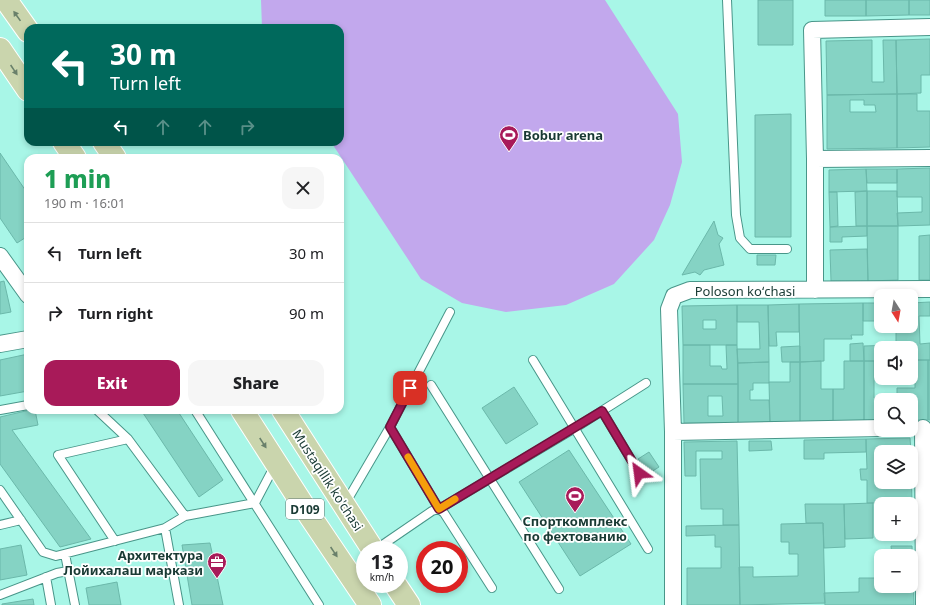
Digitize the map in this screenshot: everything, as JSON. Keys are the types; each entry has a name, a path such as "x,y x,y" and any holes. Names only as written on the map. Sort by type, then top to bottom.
{"main road":[{"path":"6,0 24,25"},
{"path":"0,49 24,84"},
{"name":"D109","path":"245,414 310,516 370,605"},
{"name":"Mustaqillik ko'chasi","path":"286,414 341,502 368,541"},
{"path":"310,516 341,502"},
{"path":"401,593 409,605"}],"street":[{"path":"815,290 815,159 812,30 930,27"},
{"path":"815,159 930,158"},
{"path":"0,256 24,289"},
{"name":"Poloson koʻchasi","path":"673,605 673,432 669,310 674,296 690,290 930,289"},
{"path":"0,344 24,340"},
{"path":"673,432 874,428"},
{"path":"921,428 924,605"}],"lane":[{"path":"727,0 736,215 740,238 750,249 787,249"},
{"path":"341,502 390,427 450,312"},
{"path":"533,360 648,549"},
{"path":"387,541 432,511 439,509 575,428 646,383"},
{"path":"431,386 559,589"},
{"path":"0,410 24,406"},
{"path":"602,411 639,473"},
{"path":"101,414 128,439 185,516"},
{"path":"198,414 319,605"},
{"path":"390,427 439,509 444,512 492,588"},
{"path":"115,541 58,455 128,439"},
{"path":"255,503 276,463"},
{"path":"0,490 43,552 56,556 165,528 185,516 255,503"},
{"path":"0,525 21,520"},
{"path":"165,528 179,605"},
{"path":"65,554 75,605"},
{"path":"0,595 57,573 68,571"},
{"path":"46,577 51,605"}],"shaded area":[{"name":"Bobur arena","path":"261,0 605,0 678,114 682,162 670,205 654,240 614,284 566,305 506,312 462,303 421,279 344,162 344,154 339,154 334,146 344,146 344,24 262,24"}],"building":[{"path":"758,0 793,0 793,45 758,45"},
{"path":"825,0 866,0 866,16 825,16"},
{"path":"866,0 909,0 909,15 866,16"},
{"path":"909,0 930,0 930,15 909,15"},
{"path":"930,39 930,75 921,75 921,93 897,94 896,40"},
{"path":"872,40 872,82 884,82 883,40 896,40 897,94 827,95 826,41"},
{"path":"897,94 897,148 827,149 827,95","holes":["850,100 864,100 864,105 875,105 876,112 850,112"]},
{"path":"897,94 917,94 917,111 930,111 930,147 897,148"},
{"path":"791,114 791,237 755,237 755,115"},
{"path":"0,153 24,188 24,239 17,243 0,218"},
{"path":"930,168 930,225 898,226 897,213 922,212 922,197 897,197 897,169"},
{"path":"866,169 897,169 897,183 867,183"},
{"path":"866,169 867,191 829,192 829,170"},
{"path":"867,191 897,191 898,226 867,226"},
{"path":"867,191 867,226 856,226 855,192"},
{"path":"829,192 837,192 838,226 830,227"},
{"path":"714,221 718,235 723,238 719,244 724,265 704,270 700,275 695,272 682,275"},
{"path":"867,226 898,226 898,280 868,281"},
{"path":"867,226 867,236 842,237 842,242 830,242 830,227"},
{"path":"930,235 930,280 919,280 919,236"},
{"path":"867,249 868,281 831,281 830,250"},
{"path":"757,255 776,255 775,265 757,265"},
{"path":"4,281 11,312 0,314 0,282"},
{"path":"930,302 930,316 919,316 920,344 930,343 930,360 918,360 918,341 896,341 896,333 918,333 918,303"},
{"path":"863,303 874,303 874,321 863,321"},
{"path":"863,303 863,335 851,335 852,339 824,339 824,361 800,362 799,304"},
{"path":"799,304 799,332 776,332 777,346 769,346 768,305"},
{"path":"737,305 737,345 683,345 682,306","holes":["703,320 716,320 716,329 703,329"]},
{"path":"737,305 768,305 769,362 738,363 737,349 760,349 759,322 737,322"},
{"path":"863,343 864,361 850,361 850,344"},
{"path":"683,345 710,345 710,366 721,366 722,369 727,369 726,345 737,345 738,384 683,384"},
{"path":"800,346 800,362 782,362 781,347"},
{"path":"864,346 874,346 874,361 864,361"},
{"path":"24,355 24,392 0,396 0,360"},
{"path":"918,360 928,360 928,420 918,420 918,393 897,393 897,388 915,388 915,385 918,385"},
{"path":"928,360 930,360 930,420 928,420"},
{"path":"821,361 821,389 833,389 833,421 800,422 800,362"},
{"path":"844,361 864,361 864,421 833,421 833,389 844,389"},
{"path":"864,361 874,361 874,421 864,421"},
{"path":"769,362 769,383 753,383 753,390 750,390 750,400 769,400 770,422 738,423 738,363"},
{"path":"790,362 800,362 800,422 770,422 769,382 790,382"},
{"path":"683,384 738,384 738,423 684,423","holes":["708,396 722,396 723,416 708,416"]},
{"path":"514,387 538,424 506,444 482,408"},
{"path":"24,411 24,414 36,414 38,425 12,430 91,539 60,547 0,464 0,417"},
{"path":"144,414 180,414 223,480 199,497"},
{"path":"910,438 910,445 874,445 874,489 912,489 912,497 874,497 874,503 867,503 867,480 861,480 860,469 867,469 866,439"},
{"path":"866,439 866,452 824,453 824,459 804,459 804,440"},
{"path":"737,441 739,525 723,525 723,509 701,509 700,459 722,459 722,451 696,451 696,476 685,476 684,442"},
{"path":"749,441 771,441 772,450 749,451"},
{"name":"Спорткомплекс по фехтованию","path":"569,450 631,544 580,576 519,482"},
{"path":"649,452 659,467 648,474 638,459"},
{"path":"873,503 873,538 845,539 844,504"},
{"path":"805,504 844,504 845,547 824,548 823,523 806,523"},
{"path":"823,523 825,603 740,605 739,567 753,567 753,577 798,576 798,554 789,554 789,542 781,542 781,524"},
{"path":"739,525 740,605 687,605 687,568 721,568 721,547 715,547 715,535 686,536 686,526"},
{"path":"210,543 223,605 192,605 182,545"},
{"path":"21,545 27,575 0,580 0,549"},
{"path":"891,546 912,546 912,549 891,549"},
{"path":"859,578 874,578 874,593 914,593 914,605 825,605 824,593 859,592"},
{"path":"117,582 121,605 89,605 86,588"},
{"path":"33,599 34,605 2,605 2,604"}],"slow traffic":[{"path":"408,457 439,509 455,499"}],"place":[{"name":"Bobur arena","path":"509,152"},
{"name":"Спорткомплекс по фехтованию","path":"575,513"},
{"name":"Архитектура Лойихалаш маркази","path":"217,579"}],"route":[{"path":"410,388 390,427 439,509 602,411 639,473"}]}
